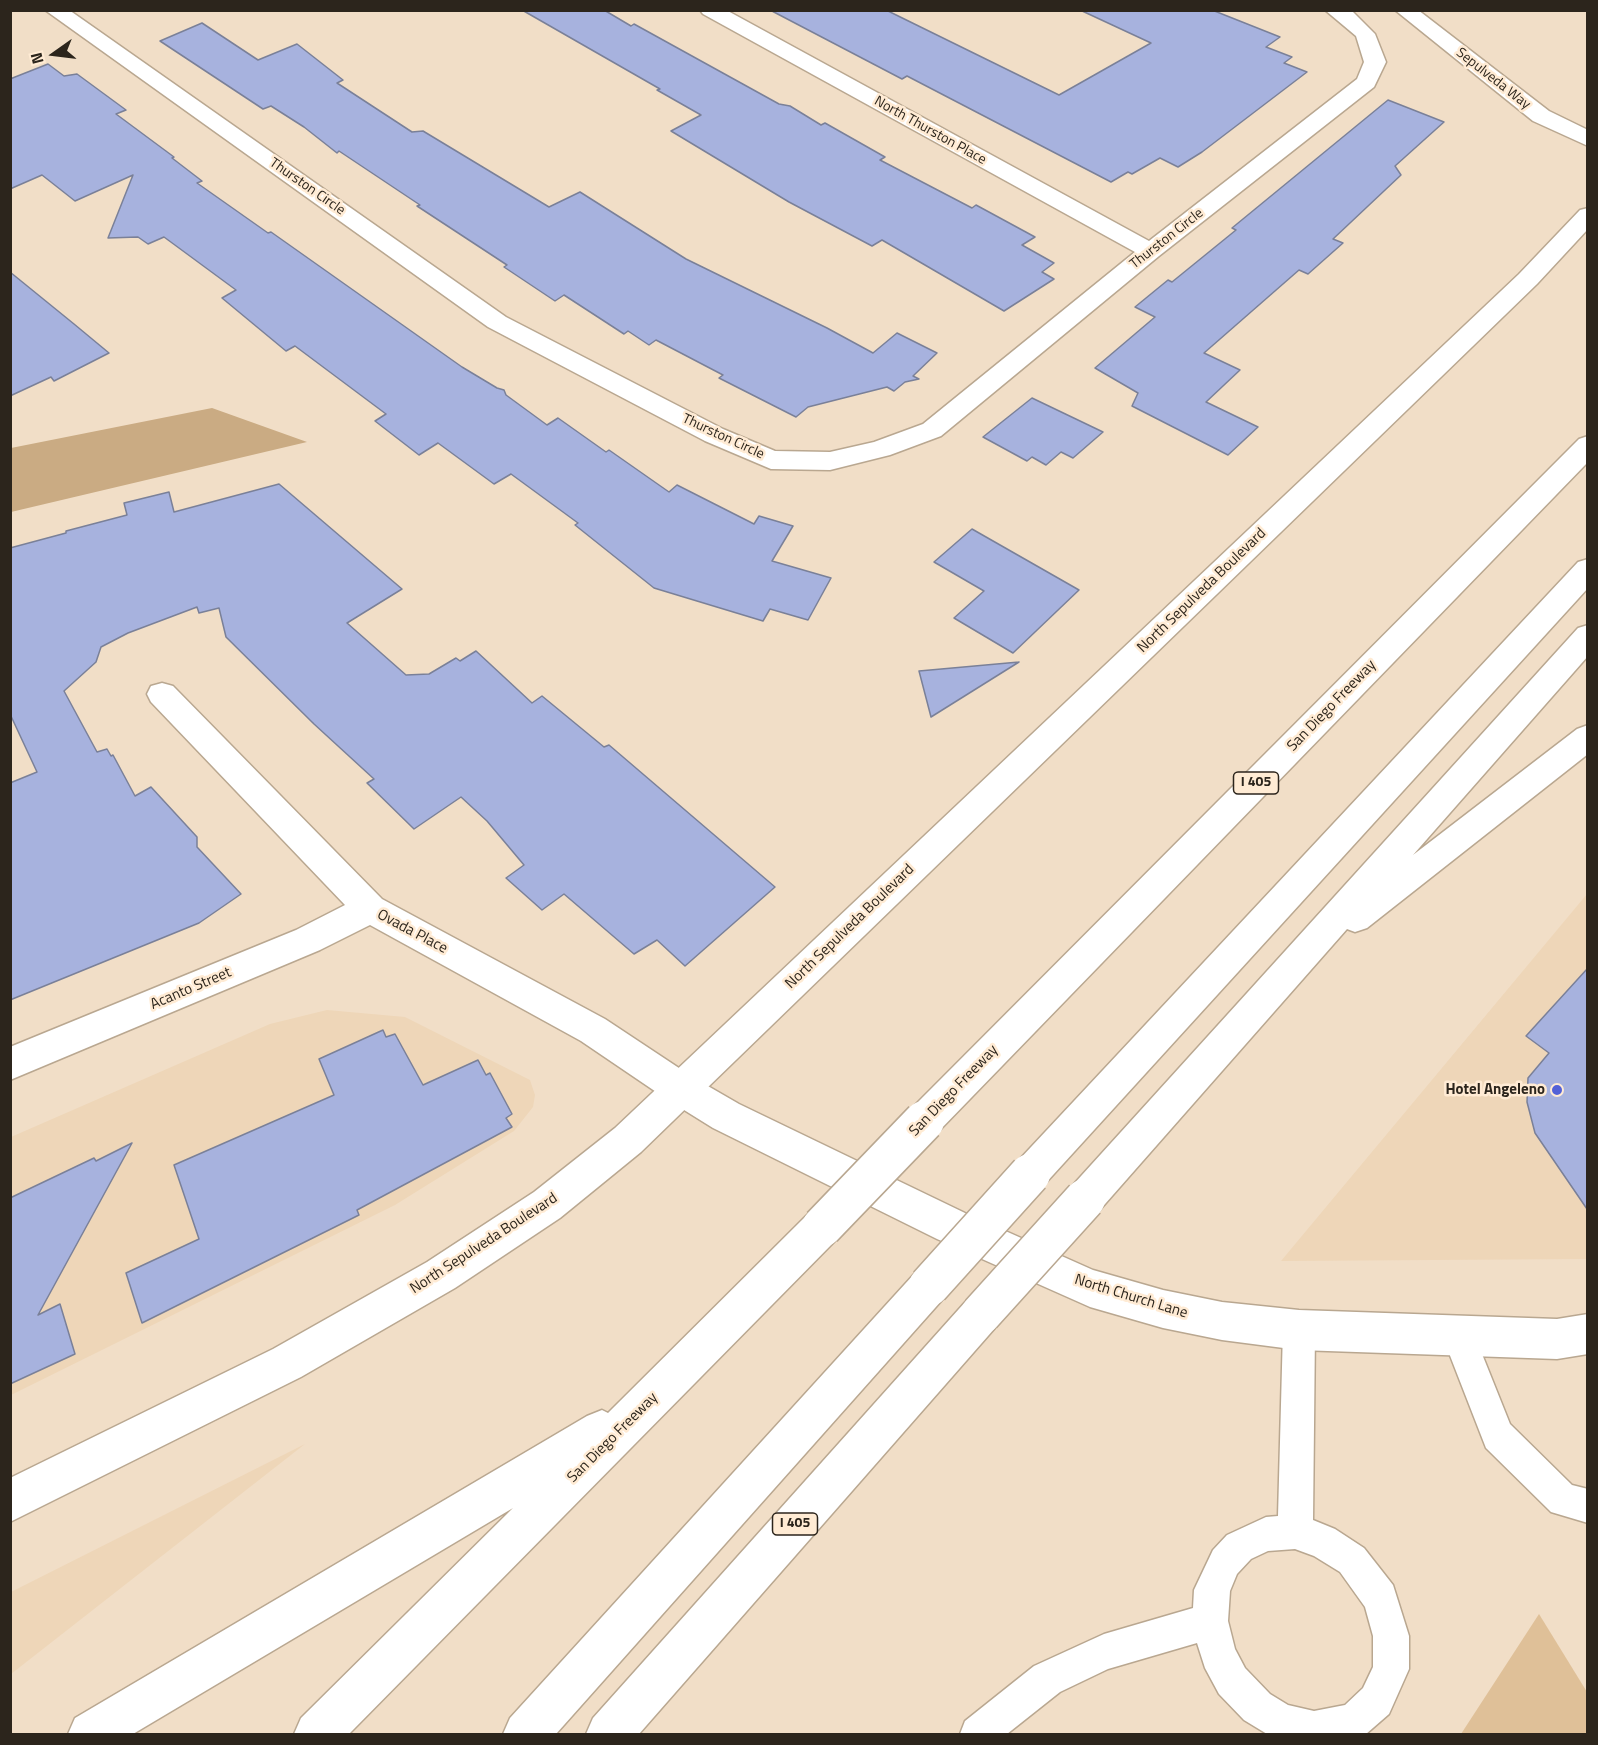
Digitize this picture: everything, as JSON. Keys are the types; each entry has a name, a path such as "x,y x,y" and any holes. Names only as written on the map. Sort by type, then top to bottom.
{"main road":[{"name":"Thurston Circle","path":"55,10 497,322 714,435 771,460 830,461 881,449 932,430 1151,250 1366,82 1375,62 1365,34 1342,13 1335,10"},
{"name":"North Thurston Place","path":"710,10 1151,250"},
{"name":"Sepulveda Way","path":"1410,13 1533,110 1562,128 1587,139"},
{"name":"North Sepulveda Boulevard","path":"10,1501 287,1363 441,1275 547,1205 628,1140 1528,279 1587,215"},
{"name":"San Diego Freeway","path":"317,1734 822,1227 1587,445"},
{"path":"526,1734 1030,1173 1587,569"},
{"name":"I 405","path":"609,1734 1587,636"},
{"name":"Ovada Place","path":"162,694 370,909 593,1030 681,1089"},
{"path":"1290,969 1587,737"},
{"name":"Acanto Street","path":"10,1064 308,940 370,909"},
{"name":"North Church Lane","path":"681,1089 726,1116 940,1221 1090,1288 1162,1309 1222,1321 1299,1329 1557,1339 1587,1334"},
{"path":"91,1734 645,1405"}],"lane":[{"path":"1295,1532 1299,1329"},
{"path":"1458,1335 1498,1436 1563,1500 1587,1506"},
{"path":"1295,1532 1323,1541 1352,1560 1380,1598 1391,1636 1391,1669 1376,1701 1354,1721 1314,1730 1281,1722 1257,1707 1232,1681 1218,1655 1210,1621 1212,1590 1225,1562 1239,1547 1266,1534 1295,1532"},
{"path":"978,1734 1047,1679 1104,1652 1210,1621"}],"shaded area":[{"path":"212,408 307,442 11,512 11,448"},
{"path":"1587,894 1587,1259 1281,1261"},
{"path":"327,1010 405,1017 530,1080 535,1095 533,1107 514,1131 395,1205 11,1395 11,1137 270,1024"},
{"path":"305,1444 11,1674 11,1592"},
{"path":"1539,1614 1587,1692 1587,1734 1461,1734"}],"building":[{"path":"522,10 604,10 631,26 634,24 779,104 790,106 821,125 825,123 885,157 880,160 972,208 976,205 1035,237 1022,245 1054,263 1042,272 1054,279 1004,311 882,240 872,246 789,202 671,131 701,115"},
{"path":"770,10 886,10 1059,95 1151,43 1080,10 1212,10 1280,37 1266,47 1292,57 1284,63 1307,72 1202,152 1178,167 1160,158 1132,174 1128,172 1111,182 907,76 902,79"},
{"path":"202,23 258,60 297,44 343,80 337,83 412,132 423,131 549,207 580,192 686,259 873,353 897,333 937,353 913,376 919,379 905,382 894,391 887,387 808,407 796,417 719,378 723,375 656,340 649,345 628,331 624,334 564,295 555,301 504,267 507,265 417,206 420,205 339,151 337,153 304,127 271,106 263,109 160,41"},
{"path":"48,64 64,76 77,74 126,110 116,114 202,181 197,183 268,233 271,232 462,367 504,390 506,395 547,425 558,418 669,492 677,485 754,524 759,516 793,526 772,561 831,578 808,620 770,609 763,621 654,588 575,525 578,523 511,474 494,484 438,443 419,455 375,421 386,414 295,346 286,351 222,298 236,290 164,237 148,244 138,237 108,238 133,175 75,201 42,175 10,189 10,79"},
{"path":"1388,100 1444,122 1395,166 1401,175 1333,239 1343,243 1308,274 1299,270 1204,353 1240,370 1206,402 1258,427 1228,455 1132,406 1138,393 1095,368 1155,317 1135,307 1168,280 1172,282 1236,230 1232,228"},
{"path":"10,272 109,353 54,381 51,377 10,396"},
{"path":"1032,398 1103,432 1073,458 1061,452 1046,465 1032,457 1027,461 983,437"},
{"path":"279,484 402,589 347,623 406,675 429,674 456,658 460,661 476,651 532,703 542,696 604,747 609,745 775,887 685,966 657,940 634,954 564,894 542,910 506,878 524,865 487,821 461,797 414,829 367,783 374,779 314,724 226,637 219,608 199,613 197,607 128,633 101,647 96,662 64,691 97,752 107,749 111,756 113,755 135,796 151,787 197,837 197,847 241,894 199,923 10,1000 10,783 37,772 10,714 10,548 127,515 124,503 169,492 174,512"},
{"path":"972,529 1079,590 1013,653 954,618 984,591 934,562"},
{"path":"1019,662 931,717 919,671"},
{"name":"Hotel Angeleno","path":"1587,969 1587,1209 1535,1133 1527,1102 1528,1078 1549,1053 1526,1036"},
{"path":"383,1030 386,1037 395,1034 423,1085 478,1060 486,1075 490,1073 512,1114 506,1118 512,1127 357,1210 359,1215 142,1323 126,1273 199,1239 174,1165 334,1095 319,1059"},
{"path":"132,1143 38,1315 60,1304 75,1354 10,1384 10,1198 94,1158 96,1161"}],"place":[{"name":"Hotel Angeleno","path":"1557,1090"}]}
